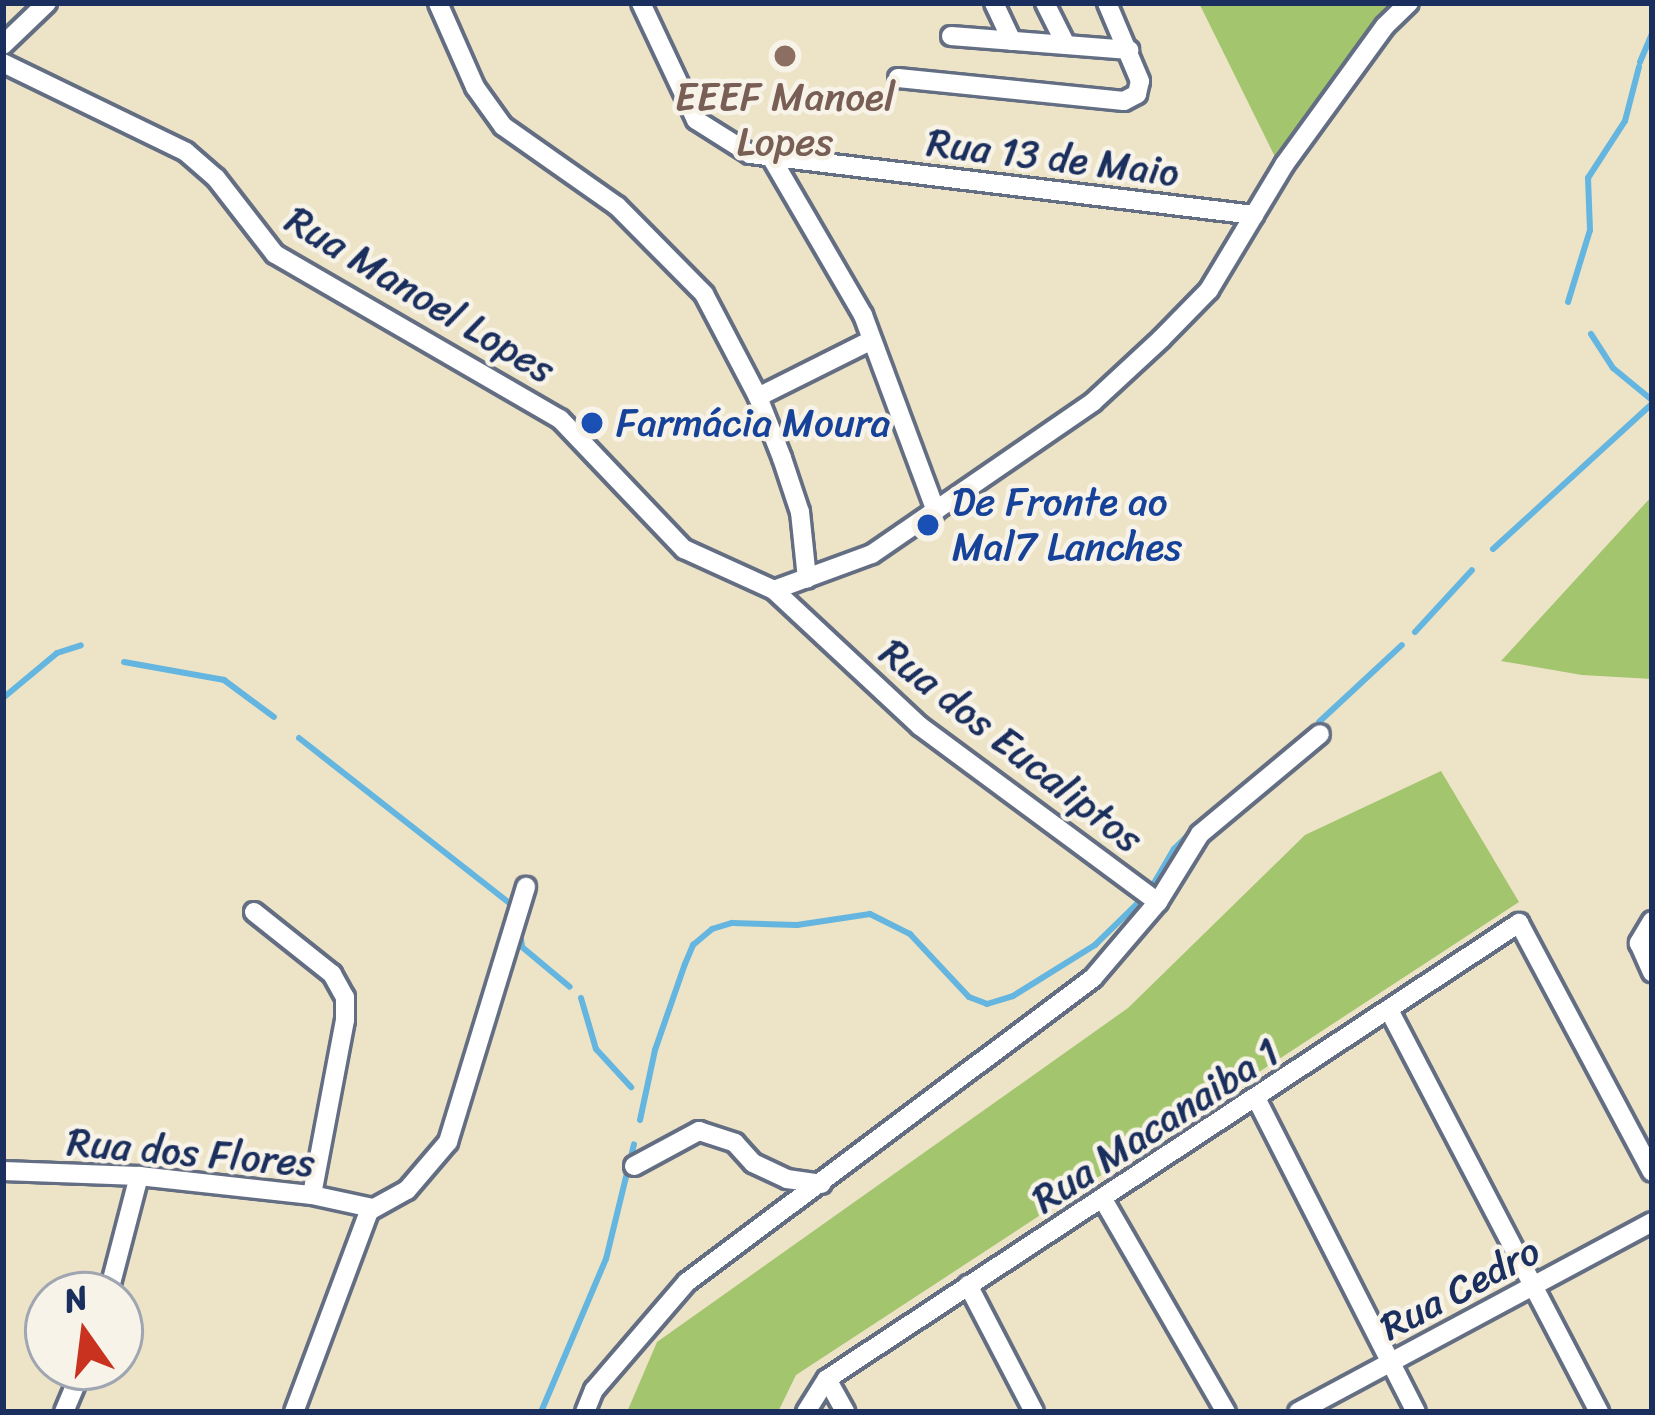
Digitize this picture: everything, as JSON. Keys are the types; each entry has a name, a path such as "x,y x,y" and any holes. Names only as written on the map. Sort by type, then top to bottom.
{"street":[{"path":"3,45 47,3"},
{"path":"438,3 489,111 617,206 683,270 721,320 758,397 800,512 807,579"},
{"name":"Rua 13 de Maio","path":"640,3 696,120 749,154 1254,215"},
{"path":"994,3 1012,41"},
{"path":"1045,3 1066,45"},
{"path":"898,78 1124,101 1137,94 1140,81 1107,3"},
{"path":"774,590 872,554 1093,402 1144,355 1209,290 1254,215 1385,26 1409,3"},
{"path":"951,36 1129,50"},
{"name":"Rua Manoel Lopes","path":"3,62 185,152 216,178 275,254 560,418 685,548 774,590"},
{"path":"771,157 872,340 936,511"},
{"path":"758,397 872,340"},
{"name":"Rua dos Eucaliptos","path":"774,590 920,726 1158,902"},
{"path":"585,1412 595,1390 687,1282 1093,978 1158,902 1200,834 1320,734"},
{"path":"294,1412 371,1208 407,1190 448,1142 526,887"},
{"path":"254,912 332,974 345,997 345,1020 312,1195"},
{"path":"1652,921 1639,944 1652,972"},
{"name":"Rua Macanaiba 1","path":"826,1379 1104,1202 1519,923 1652,1172"},
{"path":"1389,1010 1599,1412"},
{"path":"1257,1100 1416,1412"},
{"path":"634,1166 699,1131 735,1143 754,1163 787,1178 822,1184"},
{"name":"Rua dos Flores","path":"3,1171 139,1177 312,1195 371,1208"},
{"path":"114,1271 139,1177"},
{"path":"1104,1202 1226,1412"},
{"name":"Rua Cedro","path":"1298,1412 1652,1222"},
{"path":"968,1285 1034,1412"},
{"path":"806,1412 826,1379"},
{"path":"826,1379 844,1412"}],"green space":[{"path":"1199,3 1394,3 1277,161"},
{"path":"1652,496 1652,679 1582,675 1501,661"},
{"path":"1441,771 1519,902 796,1375 778,1412 627,1412 657,1342 1128,1008 1305,835"}],"waterway":[{"path":"1640,62 1652,34"},
{"path":"1568,302 1590,230 1588,178 1625,121 1639,67"},
{"path":"1591,334 1613,368 1652,400"},
{"path":"1493,549 1652,404"},
{"path":"1415,632 1472,570"},
{"path":"3,698 57,653 81,645"},
{"path":"1319,722 1402,645"},
{"path":"124,662 224,680 274,717"},
{"path":"299,738 517,909"},
{"path":"1150,890 1174,849 1197,826"},
{"path":"640,1120 655,1050 685,964 693,945 712,929 732,923 797,925 870,914 910,934 969,997 987,1004 1013,996 1095,945 1143,898"},
{"path":"520,932 522,947 570,987"},
{"path":"581,998 596,1049 631,1087"},
{"path":"541,1412 606,1259 634,1144"}],"place":[{"name":"EEEF Manoel Lopes","path":"785,56"},
{"name":"Farmácia Moura","path":"592,423"},
{"name":"De Fronte ao Mal7 Lanches","path":"928,525"}]}
